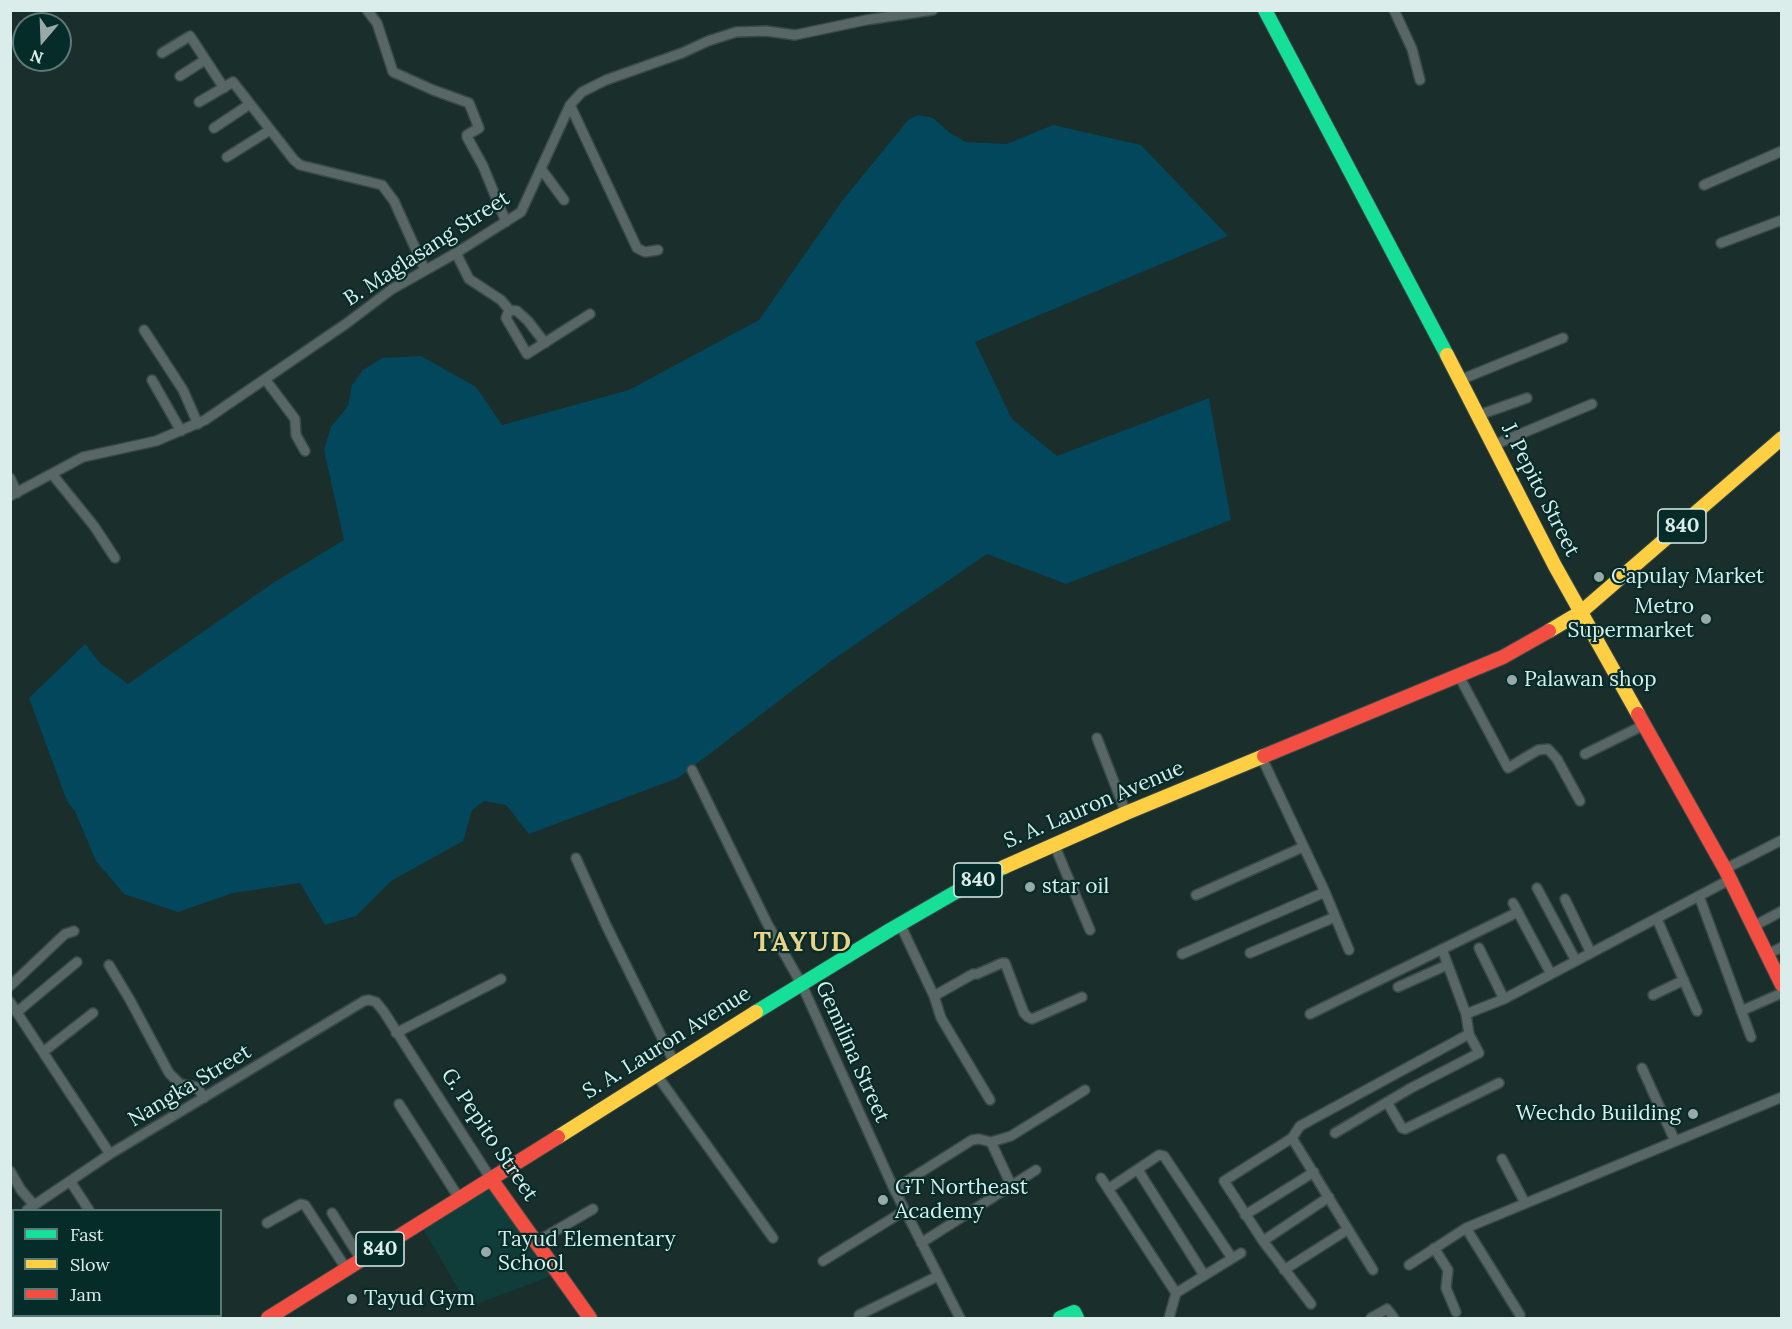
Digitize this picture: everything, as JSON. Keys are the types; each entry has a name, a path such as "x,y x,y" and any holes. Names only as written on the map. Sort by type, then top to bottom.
{"main road":[{"name":"J. Pepito Street","path":"1265,10 1479,415 1555,566 1727,875 1782,985"},
{"name":"S. A. Lauron Avenue","path":"268,1318 362,1261 674,1062 961,889 1054,844 1126,813 1503,657 1581,612 1782,438"},
{"name":"G. Pepito Street","path":"491,1179 590,1318"},
{"path":"1060,1318 1074,1312 1077,1318"}],"street":[{"path":"367,10 376,22 393,72 469,103 479,128 467,135 467,138 483,166 506,222"},
{"name":"B. Maglasang Street","path":"14,494 83,457 156,441 198,424 392,289 456,253 524,210 570,105 582,92 606,80 736,32 766,31 795,34 933,10"},
{"path":"1394,10 1412,49 1420,80"},
{"path":"162,53 190,36 224,88"},
{"path":"180,76 205,60"},
{"path":"199,102 233,82 300,165 382,184 394,201 425,270"},
{"path":"214,128 250,105"},
{"path":"570,105 637,248 645,252 658,250"},
{"path":"227,158 270,130"},
{"path":"1704,185 1782,150"},
{"path":"542,170 564,200"},
{"path":"1721,243 1782,220"},
{"path":"456,253 469,279 501,300 509,310 517,311 528,321 544,343"},
{"path":"509,310 506,318 527,354 590,314"},
{"path":"144,330 183,390 198,424"},
{"path":"1460,380 1563,338"},
{"path":"265,379 295,419 296,435 305,451"},
{"path":"152,380 181,431"},
{"path":"1479,415 1527,398"},
{"path":"1494,445 1592,405"},
{"path":"52,474 94,526 115,558"},
{"path":"10,478 14,494"},
{"path":"1459,676 1508,768 1538,750 1548,749 1557,759 1580,801"},
{"path":"1584,754 1644,725"},
{"path":"1097,738 1126,813"},
{"path":"1261,756 1325,892 1349,950"},
{"name":"Gemilina Street","path":"692,770 767,923 802,985 904,1211 960,1318"},
{"path":"1466,1014 1504,999 1699,896 1782,840"},
{"path":"1054,844 1090,930"},
{"path":"1197,896 1303,847"},
{"path":"576,858 607,927 674,1062"},
{"path":"1537,888 1576,961"},
{"path":"1182,954 1325,892"},
{"path":"1699,896 1751,1037"},
{"path":"1565,899 1591,953"},
{"path":"1310,1014 1442,949 1516,908 1551,974"},
{"path":"1754,926 1782,911"},
{"path":"1250,953 1335,917"},
{"path":"1657,919 1697,1011"},
{"path":"900,924 934,996 941,1018 990,1100"},
{"path":"10,986 65,934 74,931"},
{"path":"1479,948 1504,999"},
{"path":"1768,954 1782,948"},
{"path":"1335,1133 1387,1102 1479,1053 1469,1034 1466,1014 1442,949"},
{"path":"17,1012 77,962"},
{"path":"934,996 973,974 1005,963 1024,1013 1032,1019 1082,997"},
{"path":"109,965 169,1073 180,1084 197,1086 204,1098"},
{"path":"1398,987 1447,965"},
{"path":"396,1033 501,979"},
{"path":"1653,995 1684,980"},
{"path":"1741,1011 1782,993"},
{"name":"Nangka Street","path":"30,1208 110,1154 364,1001 376,1002"},
{"path":"10,1002 110,1154"},
{"name":"G. Pepito Street","path":"376,1002 491,1179"},
{"path":"43,1052 93,1013"},
{"path":"1311,1304 1263,1241 1224,1181 1292,1138 1300,1126 1469,1034"},
{"path":"1642,1068 1675,1141"},
{"path":"656,1074 773,1238"},
{"path":"1387,1102 1402,1128 1405,1129 1499,1083"},
{"path":"894,1189 972,1140 979,1139 992,1143 1011,1136 1085,1090"},
{"path":"1409,1265 1466,1228 1782,1097"},
{"path":"399,1104 459,1198"},
{"path":"1292,1138 1373,1270"},
{"path":"992,1143 1012,1187"},
{"path":"1108,1189 1160,1155 1166,1157 1232,1258"},
{"path":"1502,1160 1525,1203"},
{"path":"921,1243 1036,1170"},
{"path":"1138,1170 1204,1275"},
{"path":"10,1171 30,1208"},
{"path":"1245,1215 1314,1172"},
{"path":"1101,1178 1176,1293"},
{"path":"70,1181 88,1209"},
{"path":"1263,1241 1329,1197"},
{"path":"267,1223 301,1204 305,1205 347,1270"},
{"path":"536,1242 593,1209"},
{"path":"823,1261 904,1211"},
{"path":"332,1213 362,1261"},
{"path":"1466,1228 1520,1315"},
{"path":"1284,1270 1347,1230"},
{"path":"1434,1248 1448,1270 1446,1288 1456,1312"},
{"path":"1169,1318 1176,1293 1241,1253"},
{"path":"859,1315 938,1276"},
{"path":"1371,1318 1386,1309 1394,1318"}],"shaded area":[{"path":"918,115 933,118 950,133 966,142 1007,144 1053,125 1141,145 1228,236 975,342 1012,419 1057,456 1209,398 1231,520 1066,584 987,554 831,661 678,778 529,834 506,805 484,801 472,810 463,841 391,881 356,916 325,925 300,883 233,893 178,912 124,894 96,861 75,811 67,801 29,698 85,644 100,663 128,684 273,583 344,540 324,450 331,427 348,406 352,385 363,370 382,358 421,356 476,387 502,425 629,390 759,320 842,201 909,119"},
{"name":"Tayud Elementary School","path":"489,1186 551,1276 469,1307 423,1229"}],"traffic: fast":[{"path":"1265,10 1447,355"},
{"path":"756,1012 890,930 1004,867"},
{"path":"1060,1318 1074,1312 1077,1318"}],"traffic: slow":[{"path":"1447,355 1555,566 1638,714"},
{"path":"1549,631 1581,612 1782,438"},
{"path":"1004,867 1264,756"},
{"path":"558,1137 756,1012"}],"traffic: jam":[{"path":"1264,756 1503,657 1549,631"},
{"path":"1638,714 1725,869 1782,985"},
{"path":"268,1318 558,1137"},
{"path":"491,1179 590,1318"}],"place":[{"name":"Capulay Market","path":"1599,577"},
{"name":"Metro Supermarket","path":"1706,619"},
{"name":"Palawan shop","path":"1512,680"},
{"name":"star oil","path":"1030,887"},
{"name":"Wechdo Building","path":"1693,1114"},
{"name":"GT Northeast Academy","path":"883,1200"},
{"name":"Tayud Elementary School","path":"486,1252"},
{"name":"Tayud Gym","path":"352,1299"}],"district":[{"name":"TAYUD","path":"803,943"}]}
